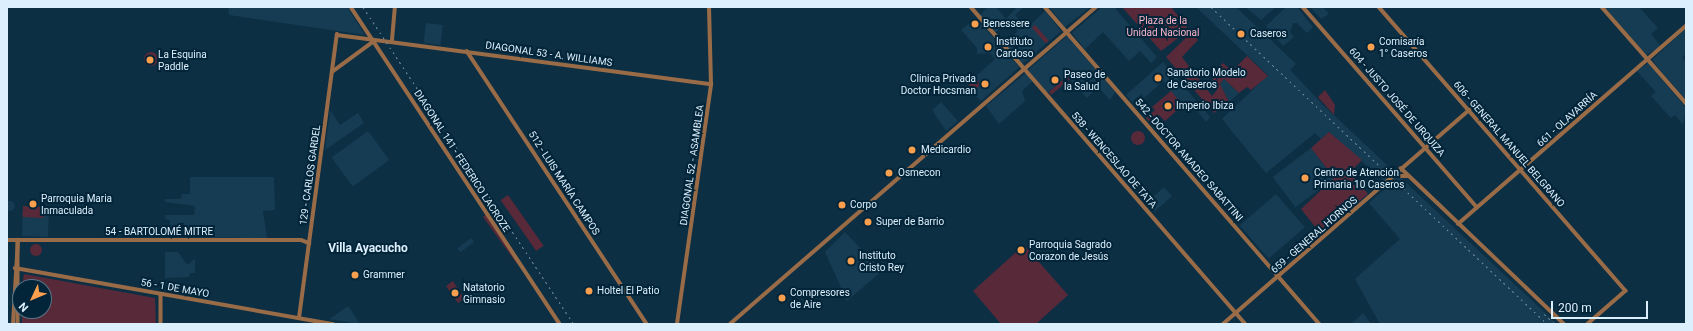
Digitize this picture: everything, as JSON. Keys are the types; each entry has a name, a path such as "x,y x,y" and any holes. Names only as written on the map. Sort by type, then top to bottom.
{"street":[{"name":"DIAGONAL 141 - FEDERICO LACROZE","path":"351,7 560,324"},
{"path":"392,40 395,7"},
{"name":"DIAGONAL 52 - ASAMBLEA","path":"677,324 711,84 709,7"},
{"name":"538 - WENCESLAO DE TATA","path":"970,7 1246,324"},
{"name":"542 - DOCTOR AMADEO SABATTINI","path":"1044,7 1320,324"},
{"path":"730,324 1096,7"},
{"name":"604 - JUSTO JOSÉ DE URQUIZA","path":"1303,7 1478,207"},
{"name":"606 - GENERAL MANUEL BELGRANO","path":"1379,7 1626,291 1588,324"},
{"path":"1602,7 1686,103"},
{"name":"661 - OLAVARRÍA","path":"1458,224 1686,26"},
{"name":"DIAGONAL 53 - A. WILLIAMS","path":"337,35 374,41 392,40 711,84"},
{"name":"129 - CARLOS GARDEL","path":"298,318 337,35"},
{"path":"332,72 374,41"},
{"name":"512 - LUIS MARÍA CAMPOS","path":"467,51 647,324"},
{"name":"659 - GENERAL HORNOS","path":"1223,324 1469,110"},
{"path":"1401,168 1564,324"},
{"path":"1393,176 1409,177"},
{"name":"54 - BARTOLOMÉ MITRE","path":"7,240 301,240 309,243"},
{"path":"17,279 18,240"},
{"path":"16,279 17,268"},
{"name":"56 - 1 DE MAYO","path":"17,268 333,324"},
{"path":"161,294 161,324"}],"shaded area":[{"path":"228,7 347,7 365,35 229,15"},
{"path":"988,7 996,7 1006,19 1017,7 1024,7 1015,15 1023,24 1028,21 1031,24 1045,11 1061,31 1022,64 1004,44 1018,31 1009,21 995,33 980,15"},
{"path":"1049,7 1090,7 1065,27"},
{"path":"1102,7 1114,7 1157,57 1151,63 1140,51 1129,61 1103,32 1085,49 1072,33"},
{"path":"1196,7 1236,7 1296,64 1290,70 1324,106 1557,324 1380,324 1355,279 1400,239 1369,203 1389,185 1329,132 1321,139 1315,133 1266,173 1222,119 1268,75"},
{"path":"1245,7 1276,7 1261,20"},
{"path":"1286,7 1297,7 1313,27 1307,33 1297,23 1293,23 1290,32 1294,37 1283,46 1266,26"},
{"path":"1310,7 1323,7 1329,14 1321,19"},
{"path":"1605,7 1639,7 1658,28 1651,34 1661,46 1646,55"},
{"path":"976,18 1019,67 981,101 972,92 981,84 975,77 995,59 990,53 977,54 977,48 961,30"},
{"path":"426,23 443,25 440,45 424,43"},
{"path":"1686,28 1686,54 1682,57 1686,62 1686,100 1652,60"},
{"path":"1067,36 1115,92 1110,100 1098,87 1087,98 1067,76 1047,93 1028,70"},
{"path":"1163,62 1210,117 1206,122 1189,100 1183,105 1169,89 1167,91 1168,86 1163,81 1144,98 1141,94 1132,102 1126,95"},
{"path":"1648,63 1686,108 1683,125 1675,115 1671,118 1651,96 1656,92 1637,71"},
{"path":"1026,73 1033,81 1022,91 1025,101 999,124 986,106"},
{"path":"1224,79 1239,93 1229,102 1220,84"},
{"path":"941,102 958,121 946,131 932,110"},
{"path":"330,110 340,125 358,113 364,123 325,150"},
{"path":"368,131 389,160 353,187 332,157"},
{"name":"Centro de Atención Primaria 10 Caseros","path":"1311,148 1334,178 1296,207 1273,177"},
{"path":"190,177 274,177 275,210 263,211 267,238 170,237 170,220 165,219 165,215 194,215 195,206 165,202 165,199 181,199 182,194 190,194"},
{"path":"1164,187 1172,196 1154,212 1146,203"},
{"path":"1276,194 1305,227 1269,259 1240,225"},
{"path":"8,201 12,201 14,202 14,210 8,211 5,208 5,204"},
{"path":"23,206 49,207 48,237 22,236"},
{"name":"Instituto Cristo Rey","path":"845,232 882,271 847,301 825,252"},
{"path":"471,238 474,242 460,252 457,248"},
{"path":"165,252 178,252 187,265 195,259 195,273 190,273 189,277 165,278"},
{"path":"349,307 360,324 329,319"},
{"path":"1363,313 1371,324 1351,324"}],"green space":[{"name":"Plaza de la Unidad Nacional","path":"1122,7 1171,7 1189,30 1161,51"},
{"path":"1035,25 1049,41 1046,43 1032,28"},
{"path":"1191,33 1198,40 1182,57 1212,96 1217,90 1210,83 1214,78 1211,75 1223,63 1232,71 1247,56 1268,76 1251,90 1247,87 1239,93 1224,79 1220,84 1229,102 1214,113 1166,57"},
{"name":"La Esquina Paddle","path":"151,52 156,54 158,59 156,64 151,66 146,64 144,59 146,54"},
{"path":"1067,76 1070,79 1051,95 1049,92"},
{"path":"972,79 976,79 978,80 978,88 972,89 969,86 969,82"},
{"path":"1325,90 1335,105 1334,115 1318,97"},
{"name":"Imperio Ibiza","path":"1171,91 1183,105 1165,121 1159,115 1151,123 1146,118 1155,110 1152,107"},
{"path":"1138,131 1143,133 1145,138 1143,143 1138,145 1133,143 1131,138 1133,133"},
{"path":"1329,132 1362,160 1350,172 1368,194 1320,233 1301,209 1334,178 1311,148"},
{"path":"508,195 544,246 536,251 501,200"},
{"path":"23,206 44,207 43,218 22,217"},
{"path":"486,214 518,262 517,264 483,217"},
{"path":"34,244 38,244 42,250 38,256 34,256 30,252 30,248"},
{"path":"1024,245 1068,295 1036,324 1001,324 973,291"},
{"path":"24,274 51,279 23,279"},
{"path":"52,279 155,298 156,324 22,324 22,319 52,319"},
{"name":"Natatorio Gimnasio","path":"453,281 464,299 458,303 446,286"}],"railway":[{"path":"363,7 574,324"},
{"path":"1211,7 1547,324"},
{"path":"1544,314 1555,324"}],"place":[{"name":"Benessere","path":"975,24"},
{"name":"Caseros","path":"1241,34"},
{"name":"Instituto Cardoso","path":"988,47"},
{"name":"Comisaría 1° Caseros","path":"1371,47"},
{"name":"La Esquina Paddle","path":"150,60"},
{"name":"Sanatorio Modelo de Caseros","path":"1158,78"},
{"name":"Paseo de la Salud","path":"1055,80"},
{"name":"Clinica Privada Doctor Hocsman","path":"985,84"},
{"name":"Imperio Ibiza","path":"1168,106"},
{"name":"Medicardio","path":"912,150"},
{"name":"Osmecon","path":"889,173"},
{"name":"Centro de Atención Primaria 10 Caseros","path":"1305,178"},
{"name":"Parroquia Maria Inmaculada","path":"33,204"},
{"name":"Corpo","path":"842,205"},
{"name":"Super de Barrio","path":"868,222"},
{"name":"Parroquia Sagrado Corazon de Jesús","path":"1021,250"},
{"name":"Instituto Cristo Rey","path":"851,261"},
{"name":"Grammer","path":"355,275"},
{"name":"Holtel El Patio","path":"589,291"},
{"name":"Natatorio Gimnasio","path":"455,293"},
{"name":"Compresores de Aire","path":"782,298"}],"district":[{"name":"Villa Ayacucho","path":"368,249"}]}
